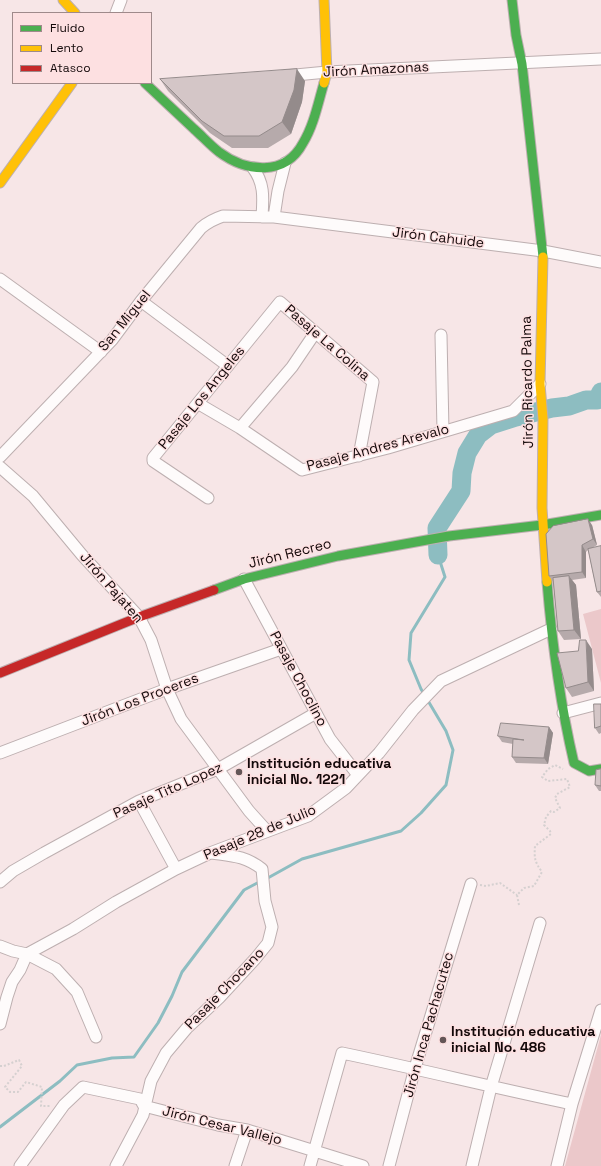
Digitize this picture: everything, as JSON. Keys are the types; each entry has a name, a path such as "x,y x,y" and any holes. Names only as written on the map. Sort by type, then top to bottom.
{"main road":[{"path":"63,0 74,12"},
{"path":"148,86 219,152 237,162 254,168 276,167 285,163 303,144 313,121 327,72 324,0"},
{"name":"Jirón Ricardo Palma","path":"512,0 516,36 522,64 543,251 540,384 544,422 542,525 551,629 563,713 574,763"},
{"path":"0,183 71,84"},
{"name":"Jirón Recreo","path":"0,673 139,618 244,579 338,556 407,545 449,536 542,525 601,514"},
{"path":"574,763 589,771 601,769"}],"street":[{"path":"116,12 121,0"},
{"name":"Jirón Amazonas","path":"272,77 327,72 522,64 601,59"},
{"path":"148,86 166,87"},
{"path":"274,218 285,163"},
{"path":"254,168 262,183 262,217"},
{"name":"San Miguel","path":"0,457 112,340 141,301 201,228 208,222 223,216 274,218"},
{"name":"Jirón Cahuide","path":"274,218 543,251 601,262"},
{"path":"0,279 101,352"},
{"path":"141,301 228,366"},
{"name":"Pasaje Los Angeles","path":"208,498 153,460 280,302"},
{"name":"Pasaje La Colina","path":"280,302 373,382 359,456"},
{"path":"240,428 292,367 315,332"},
{"path":"441,335 443,431"},
{"name":"Pasaje Andres Arevalo","path":"199,404 240,428 302,470 388,448 514,410 540,384"},
{"name":"Jirón Pajaten","path":"0,467 33,496 82,555 139,618 151,640 167,689 181,719 267,831"},
{"name":"Pasaje Choclino","path":"244,579 330,739 358,774"},
{"name":"Pasaje 28 de Julio","path":"27,954 176,869 210,853 308,816 339,794 378,753 412,710 441,681 551,629"},
{"name":"Jirón Los Proceres","path":"0,753 167,689 281,649"},
{"path":"563,713 601,703"},
{"name":"Pasaje Tito Lopez","path":"0,882 14,871 44,853 138,801 218,769 316,713"},
{"path":"138,801 176,869"},
{"name":"Pasaje Chocano","path":"116,1166 143,1115 151,1081 166,1053 187,1028 219,998 256,959 268,943 272,927 265,901 262,869 252,861 210,853"},
{"name":"Jirón Inca Pachacutec","path":"389,1166 415,1068 471,884"},
{"path":"472,1166 491,1087 540,923"},
{"path":"0,946 27,954 52,966 77,992 96,1037"},
{"path":"0,1024 12,982 20,970 27,954"},
{"path":"557,1166 572,1104 601,1010"},
{"path":"310,1166 342,1053 572,1104"},
{"name":"Jirón Cesar Vallejo","path":"20,1166 64,1105 83,1087 140,1099 144,1106 218,1125 247,1130 363,1166"},
{"path":"235,1166 247,1130"}],"path":[{"path":"517,894 524,888 534,886 542,872 534,857 535,846 551,834 550,830 544,825 548,814 551,811 554,812 560,808 555,798 557,794 570,787 567,779 548,781 542,778 548,769 555,765 566,769 574,763"},
{"path":"471,884 486,886 500,883 517,894 519,905"},
{"path":"0,1066 4,1066 19,1060 22,1066 5,1087 10,1092 18,1092 26,1082 42,1087 41,1106"}],"shaded area":[{"path":"601,609 601,683 583,614"},
{"path":"601,1035 601,1166 565,1166"}],"building":[{"path":"297,69 294,90 282,122 259,136 224,136 202,121 160,79"},
{"path":"588,519 593,539 582,545 582,572 549,576 546,534 553,526"},
{"path":"601,546 601,591 597,592 588,549"},
{"path":"569,576 574,630 558,631 553,578"},
{"path":"580,640 586,640 588,682 566,688 557,653 578,651"},
{"path":"594,704 601,704 601,726 595,728"},
{"path":"501,723 549,727 544,758 512,757 513,739 524,740 498,736"},
{"path":"601,769 601,786 595,785 596,770"}],"waterway":[{"path":"438,555 437,528 461,491 462,473 467,453 478,435 491,425 516,417 552,408 569,406 586,400 597,400 601,392"},
{"path":"266,879 302,859 401,831 421,813 446,785 453,750 446,731 421,689 409,660 411,633 445,577 438,555"},
{"path":"0,1127 60,1081 77,1065 112,1058 134,1057 158,1023 182,972 244,890 261,881"}],"traffic: fast":[{"path":"512,0 516,35 522,64 543,257"},
{"path":"146,84 219,152 241,164 264,168 276,166 286,162 295,154 303,143 310,129 324,83"},
{"path":"214,590 244,579 338,556 449,536 542,525 601,515"},
{"path":"547,582 557,673 574,763 589,771 601,769"}],"traffic: slow":[{"path":"63,0 74,12"},
{"path":"324,0 327,72 324,83"},
{"path":"0,183 71,84"},
{"path":"543,257 540,384 543,419 542,508 547,582"}],"traffic: jam":[{"path":"0,673 139,617 214,590"}],"place":[{"name":"Institución educativa inicial No. 1221","path":"239,772"},
{"name":"Institución educativa inicial No. 486","path":"443,1040"}]}
